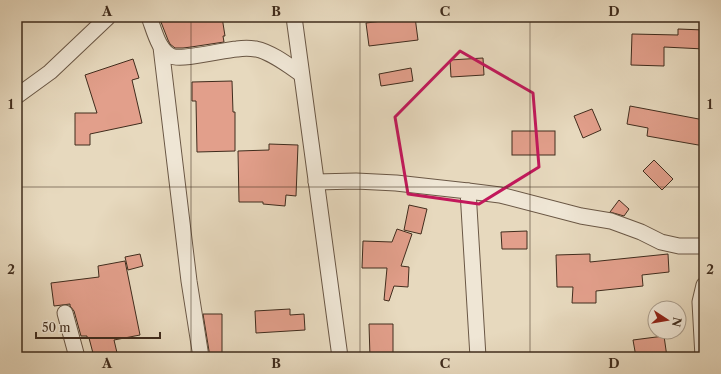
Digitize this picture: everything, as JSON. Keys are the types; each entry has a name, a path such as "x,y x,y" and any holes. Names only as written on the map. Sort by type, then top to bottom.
{"street":[{"path":"17,96 50,72 108,17"},
{"path":"149,17 161,47 189,281 201,357"},
{"path":"294,17 340,357"},
{"path":"161,47 171,56 182,58 237,49 256,49 284,62 301,74"},
{"path":"316,182 356,181 396,183 500,195 581,216 611,221 641,232 661,242 679,246 704,246"},
{"path":"468,191 478,357"},
{"path":"702,357 700,302 704,285"},
{"path":"65,313 77,357"}],"highlighted area":[{"path":"460,51 533,93 539,167 479,204 408,194 395,117"}],"building":[{"path":"159,17 222,17 225,36 223,36 224,42 175,48 170,44"},
{"path":"415,17 418,40 369,46 366,23"},
{"path":"678,29 704,30 704,49 664,47 664,66 631,65 632,34 678,35"},
{"path":"483,58 484,75 451,77 450,60"},
{"path":"133,59 139,78 132,80 142,123 90,134 90,145 75,145 75,113 97,113 85,75"},
{"path":"411,68 413,81 381,86 379,74"},
{"path":"232,81 233,112 235,112 235,151 197,152 196,101 192,101 192,82"},
{"path":"630,106 704,120 704,146 647,136 648,128 627,124"},
{"path":"592,109 601,130 583,138 574,116"},
{"path":"512,131 555,131 555,155 512,155"},
{"path":"269,144 298,145 296,196 286,195 285,206 263,204 263,202 239,202 238,151 269,150"},
{"path":"654,160 673,179 662,190 643,171"},
{"path":"619,200 629,209 624,216 610,212"},
{"path":"409,205 427,209 421,234 404,230"},
{"path":"397,229 412,234 401,266 409,267 408,287 394,286 389,301 384,300 387,268 362,268 363,241 392,242"},
{"path":"527,231 527,249 502,249 501,232"},
{"path":"140,254 143,266 128,270 125,257"},
{"path":"590,254 590,262 668,254 669,272 642,275 643,286 596,291 596,303 572,303 573,287 557,287 556,255"},
{"path":"125,261 140,335 114,340 118,357 94,357 89,338 87,338 87,336 81,336 74,311 70,304 54,306 51,283 99,277 98,266"},
{"path":"290,309 290,315 304,314 305,330 256,333 255,311"},
{"path":"203,314 222,314 222,357 210,357"},
{"path":"369,324 393,324 393,357 370,357"},
{"path":"647,338 647,340 665,340 667,357 636,357 633,340"}]}
